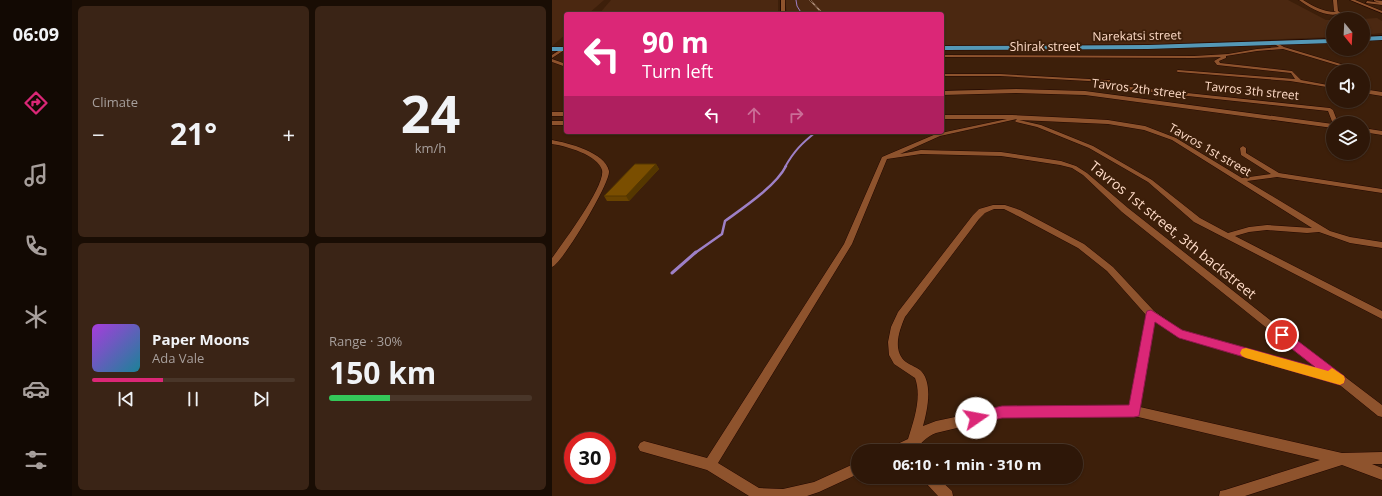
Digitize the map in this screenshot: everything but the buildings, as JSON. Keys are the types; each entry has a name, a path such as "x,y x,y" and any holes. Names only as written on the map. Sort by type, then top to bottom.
{"highway":[{"path":"1370,39 1382,38"},
{"name":"Narekatsi street","path":"944,48 1148,47 1326,41"},
{"path":"552,49 563,50"}],"main road":[{"path":"1376,0 1382,3"}],"street":[{"path":"783,0 783,12"},
{"path":"1301,0 1325,13 1332,14 1338,13 1336,11 1335,0"},
{"path":"1353,0 1382,3"},
{"path":"1353,0 1382,12"},
{"path":"1275,43 1283,48 1339,64"},
{"name":"Shirak street","path":"944,56 1228,55 1257,50 1283,48"},
{"path":"552,53 563,50"},
{"path":"552,57 563,50"},
{"path":"1228,55 1216,61 1219,64 1292,72 1299,81"},
{"path":"552,60 564,65"},
{"path":"1178,71 1299,81 1326,86"},
{"name":"Tavros 3th street","path":"944,75 1000,74 1108,81 1110,86 1330,110 1332,116"},
{"path":"1110,86 1113,96"},
{"name":"Tavros 2th street","path":"944,93 1053,92 1113,96 1326,125"},
{"path":"1370,92 1382,94"},
{"path":"552,114 564,114"},
{"name":"Tavros 1st street","path":"944,117 1108,122 1145,128 1174,139 1335,237 1356,242 1382,245"},
{"path":"944,134 1012,119 1039,126 1063,135 1091,147 1150,181 1197,220 1382,315"},
{"path":"552,123 564,124"},
{"path":"1370,131 1382,133"},
{"path":"710,465 848,244 884,158 943,134"},
{"path":"552,142 582,150 604,167 606,174 589,207 564,248 552,264"},
{"path":"1243,148 1246,156 1277,176"},
{"name":"Tavros 1st street, 3th backstreet","path":"884,158 921,152 1001,154 1061,163 1074,167 1085,174 1131,215 1382,412"},
{"path":"1241,180 1277,176 1382,191"},
{"path":"913,444 919,425 922,389 921,379 915,371 901,366 895,356 893,346 894,330 901,315 982,211 993,207 1005,208 1017,212 1081,246 1110,269 1151,314 1179,334 1340,379"},
{"path":"1227,236 1255,227 1275,227 1309,232 1320,229"},
{"path":"1134,411 1151,314"},
{"path":"915,444 926,431 936,426 1002,412 1134,411 1342,459 1382,474"},
{"path":"644,447 710,465 757,494 783,495 815,488 851,471"},
{"path":"1225,496 1342,459 1382,458"},
{"path":"935,484 947,496"}],"shaded area":[{"path":"552,0 604,0 590,12 564,12 564,36 552,46"},
{"path":"611,0 778,0 778,12 601,12"},
{"path":"785,0 1288,0 1326,20 1326,37 1154,44 944,45 944,12 787,12"},
{"path":"1370,18 1377,18 1382,21 1382,33 1370,34"}],"waterway":[{"path":"796,0 797,6 801,12"},
{"path":"785,167 792,156 814,134"},
{"path":"695,253 722,234 725,221 767,189 781,174 786,166"},
{"path":"672,273 696,252"}],"railway":[{"path":"810,0 821,12"}],"slow traffic":[{"path":"1246,353 1340,379 1332,374"}],"route":[{"path":"976,418 1002,412 1134,411 1151,314 1179,334 1340,379 1282,335"}]}
